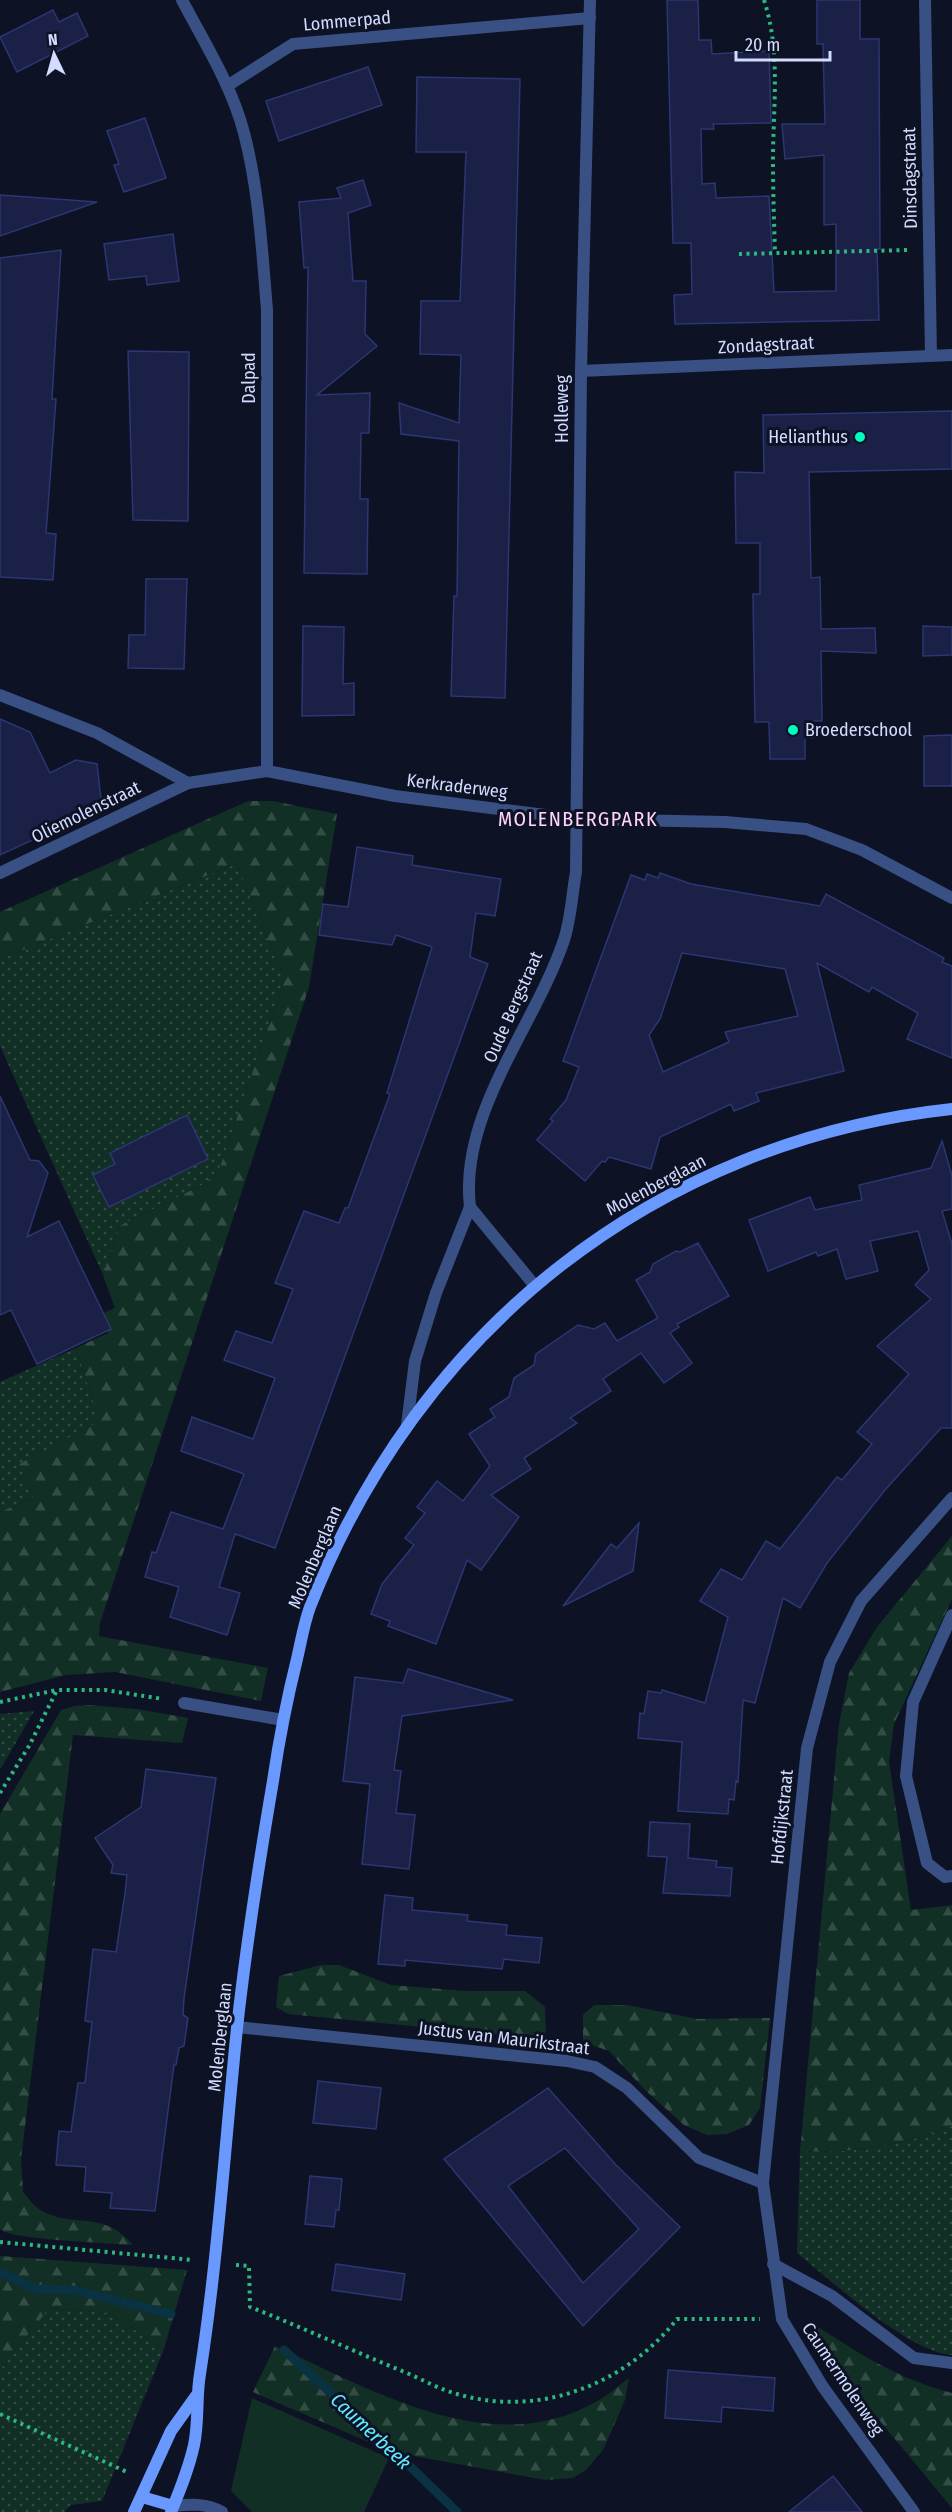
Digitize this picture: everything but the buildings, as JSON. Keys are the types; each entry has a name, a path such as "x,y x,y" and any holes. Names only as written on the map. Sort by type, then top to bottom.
{"street":[{"name":"Dalpad","path":"182,0 227,86 244,132 261,236 267,310 267,771"},
{"name":"Holleweg","path":"578,819 581,371 590,0"},
{"name":"Dinsdagstraat","path":"924,0 931,356"},
{"name":"Lommerpad","path":"227,86 293,44 590,18"},
{"name":"Zondagstraat","path":"581,371 952,355"},
{"path":"0,695 97,733 188,783"},
{"name":"Kerkraderweg","path":"188,783 267,771 395,796 578,819 725,822 806,829 862,850 952,898"},
{"name":"Oliemolenstraat","path":"0,873 188,783"},
{"name":"Oude Bergstraat","path":"407,1425 415,1361 436,1293 470,1207 469,1171 476,1132 564,939 576,872 578,819"},
{"name":"Molenberglaan","path":"172,2509 195,2440 196,2395 216,2264 237,2027 283,1719 309,1610 354,1510 387,1453 459,1361 535,1286 625,1219 741,1162 822,1134 878,1120 952,1109"},
{"path":"470,1207 535,1286"},
{"name":"Hofdijkstraat","path":"763,2183 807,1748 830,1662 861,1601 952,1498"},
{"path":"952,1615 913,1702 906,1776 927,1863 945,1877 952,1876"},
{"path":"184,1703 283,1719"},
{"name":"Justus van Maurikstraat","path":"237,2027 567,2061 595,2067 627,2088 699,2158 763,2183"},
{"name":"Caumermolenweg","path":"763,2183 782,2319 824,2387 914,2512"},
{"path":"773,2264 832,2296 914,2358 952,2363"},
{"name":"Molenberglaan","path":"134,2512 171,2432 196,2395"},
{"path":"142,2497 172,2509 194,2504 222,2512"}],"path":[{"path":"764,0 773,27 775,253"},
{"path":"739,254 929,250"},
{"path":"0,1702 57,1690 105,1690 184,1703"},
{"path":"0,1793 29,1746 57,1690"},
{"path":"0,2242 55,2245 249,2266 250,2307 457,2394 525,2403 588,2389 631,2362 666,2334 677,2319 782,2319"},
{"path":"0,2414 149,2483"}],"green space":[{"path":"248,801 273,801 337,814 309,987 100,1623 99,1636 268,1668 261,1701 115,1672 66,1675 0,1692 0,1512 33,1498 19,1464 96,1423 96,1410 76,1348 108,1333 99,1315 115,1308 103,1275 119,1226 206,1183 220,1167 281,990 281,970 236,864 0,959 0,912"},
{"path":"236,864 281,970 281,990 220,1167 206,1183 119,1226 103,1275 0,1046 0,959"},
{"path":"76,1348 96,1410 97,1423 20,1464 33,1498 0,1512 0,1382"},
{"path":"952,1536 952,1599 894,1724 889,1762 911,1910 952,1905 952,2126 934,2133 877,2147 839,2151 800,2151 839,1724 849,1673 877,1627"},
{"path":"89,1705 137,1709 188,1718 182,1743 73,1735 21,2159 23,2192 37,2207 51,2215 110,2227 133,2245 22,2236 0,2229 0,1814 61,1710"},
{"path":"34,1711 3,1765 0,1769 0,1714"},
{"path":"321,1965 339,1965 391,1985 466,1991 525,1991 545,2007 546,2039 288,2014 276,2007 279,1976"},
{"path":"594,2005 627,2005 697,2019 770,2018 760,2108 749,2125 727,2134 707,2135 684,2125 645,2090 609,2051 583,2042 583,2015"},
{"path":"952,2126 952,2355 934,2351 893,2329 871,2314 797,2253 800,2151 839,2151 877,2147 934,2133"},
{"path":"0,2256 187,2270 164,2349 109,2313 49,2308 0,2370"},
{"path":"48,2308 109,2313 164,2349 102,2501 71,2505 64,2512 0,2512 0,2370"},
{"path":"810,2322 895,2372 952,2393 952,2508 851,2386"},
{"path":"275,2346 393,2399 434,2413 476,2422 517,2424 559,2418 599,2400 629,2378 625,2400 603,2450 586,2470 573,2478 545,2480 392,2452 253,2392"},
{"path":"252,2398 389,2458 364,2512 252,2512 231,2491"}],"waterway":[{"name":"Caumerbeek","path":"0,2272 36,2289 73,2290 171,2314"},
{"name":"Caumerbeek","path":"284,2350 457,2512"}],"place":[{"name":"Helianthus","path":"860,437"},
{"name":"Broederschool","path":"793,730"}],"district":[{"name":"MOLENBERGPARK","path":"578,819"}]}
